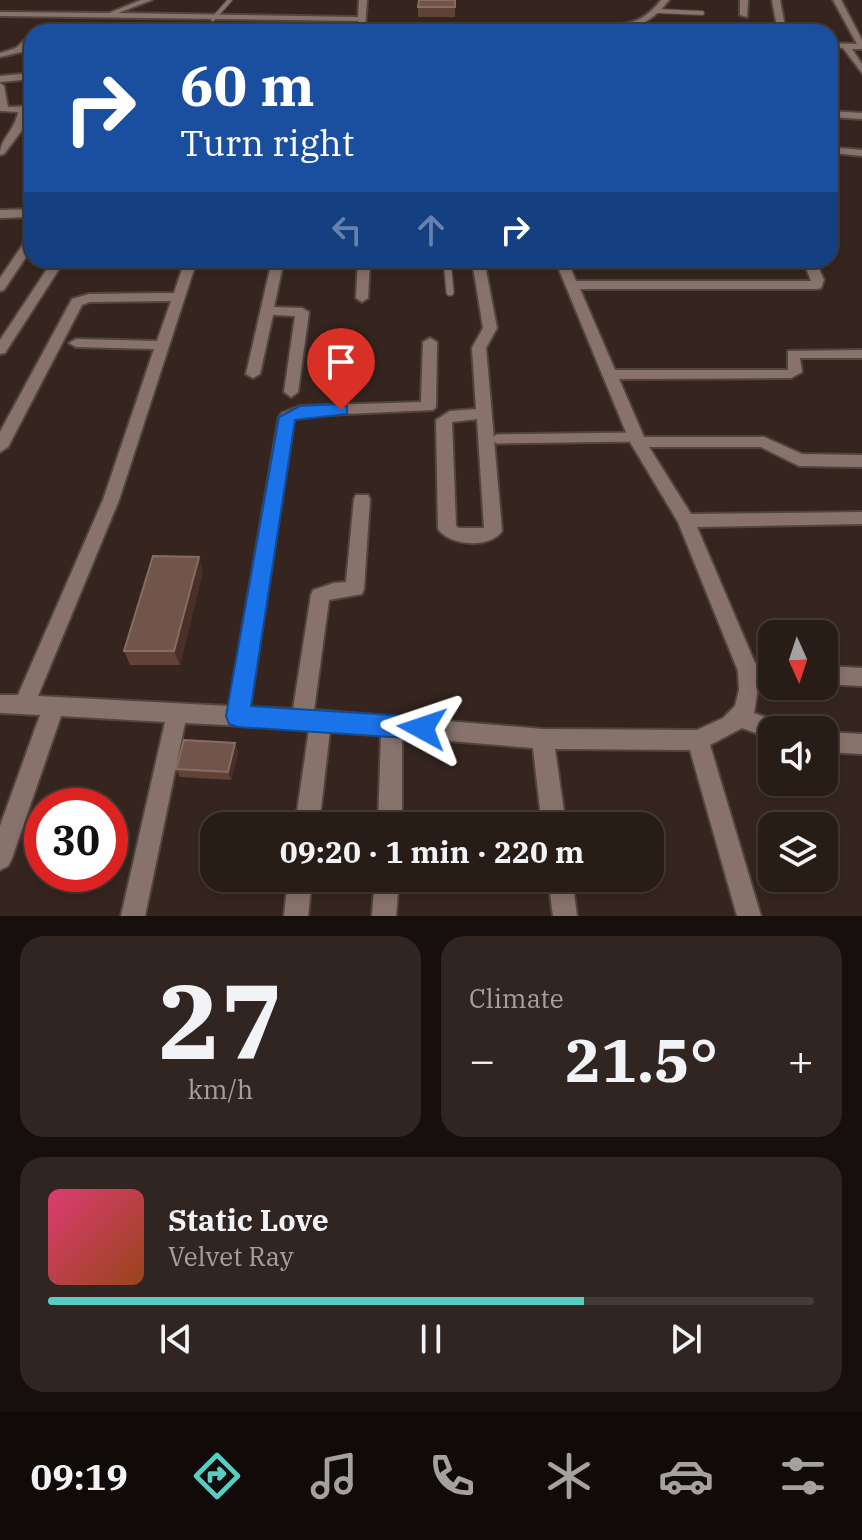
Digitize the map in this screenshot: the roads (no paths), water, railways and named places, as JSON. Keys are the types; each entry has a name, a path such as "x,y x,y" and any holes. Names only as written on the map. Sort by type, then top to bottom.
{"street":[{"path":"103,20 148,0"},
{"path":"362,24 363,0"},
{"path":"654,0 665,0"},
{"path":"638,24 657,11 665,0"},
{"path":"744,0 744,15"},
{"path":"776,0 780,24"},
{"path":"837,0 862,47 838,46"},
{"path":"40,15 54,6"},
{"path":"0,14 103,20 116,17 213,19 254,23 361,19"},
{"path":"0,26 18,14"},
{"path":"0,55 19,50 24,45"},
{"path":"846,46 862,70"},
{"path":"0,79 24,77"},
{"path":"0,86 4,109 24,109"},
{"path":"838,114 862,116"},
{"path":"0,152 24,118"},
{"path":"838,151 862,153"},
{"path":"0,214 24,213"},
{"path":"0,287 24,251"},
{"path":"0,350 54,268"},
{"path":"24,706 109,507 188,268"},
{"path":"253,374 276,268"},
{"path":"362,298 364,268"},
{"path":"479,268 490,328 479,348 493,531 488,535 456,535 447,529 444,420 450,416 483,414"},
{"path":"0,704 311,719 543,739 698,740 739,717 745,711 749,690 748,671 686,521 637,440 612,375 564,268"},
{"path":"570,285 817,285 813,268"},
{"path":"0,447 77,302 89,298 179,297"},
{"path":"267,311 302,312 291,392"},
{"path":"238,716 287,417 300,411 428,407 430,342"},
{"path":"76,343 162,345"},
{"path":"612,375 791,374 795,372 793,354 862,354"},
{"path":"637,440 764,442 799,460 862,461"},
{"path":"308,812 320,595 334,590 355,589 362,499"},
{"path":"686,521 862,518"},
{"path":"748,671 758,672"},
{"path":"838,676 862,677"},
{"path":"0,858 54,707"},
{"path":"133,916 177,713"},
{"path":"739,717 758,724"},
{"path":"390,812 392,725"},
{"path":"543,739 552,812"},
{"path":"698,740 749,916"},
{"path":"838,743 862,744"},
{"path":"296,916 299,892"},
{"path":"384,916 386,892"},
{"path":"562,892 565,916"}],"lane":[{"path":"213,19 230,0"},
{"path":"657,11 702,13"},
{"path":"448,268 450,292"},
{"path":"498,439 637,440"}]}
